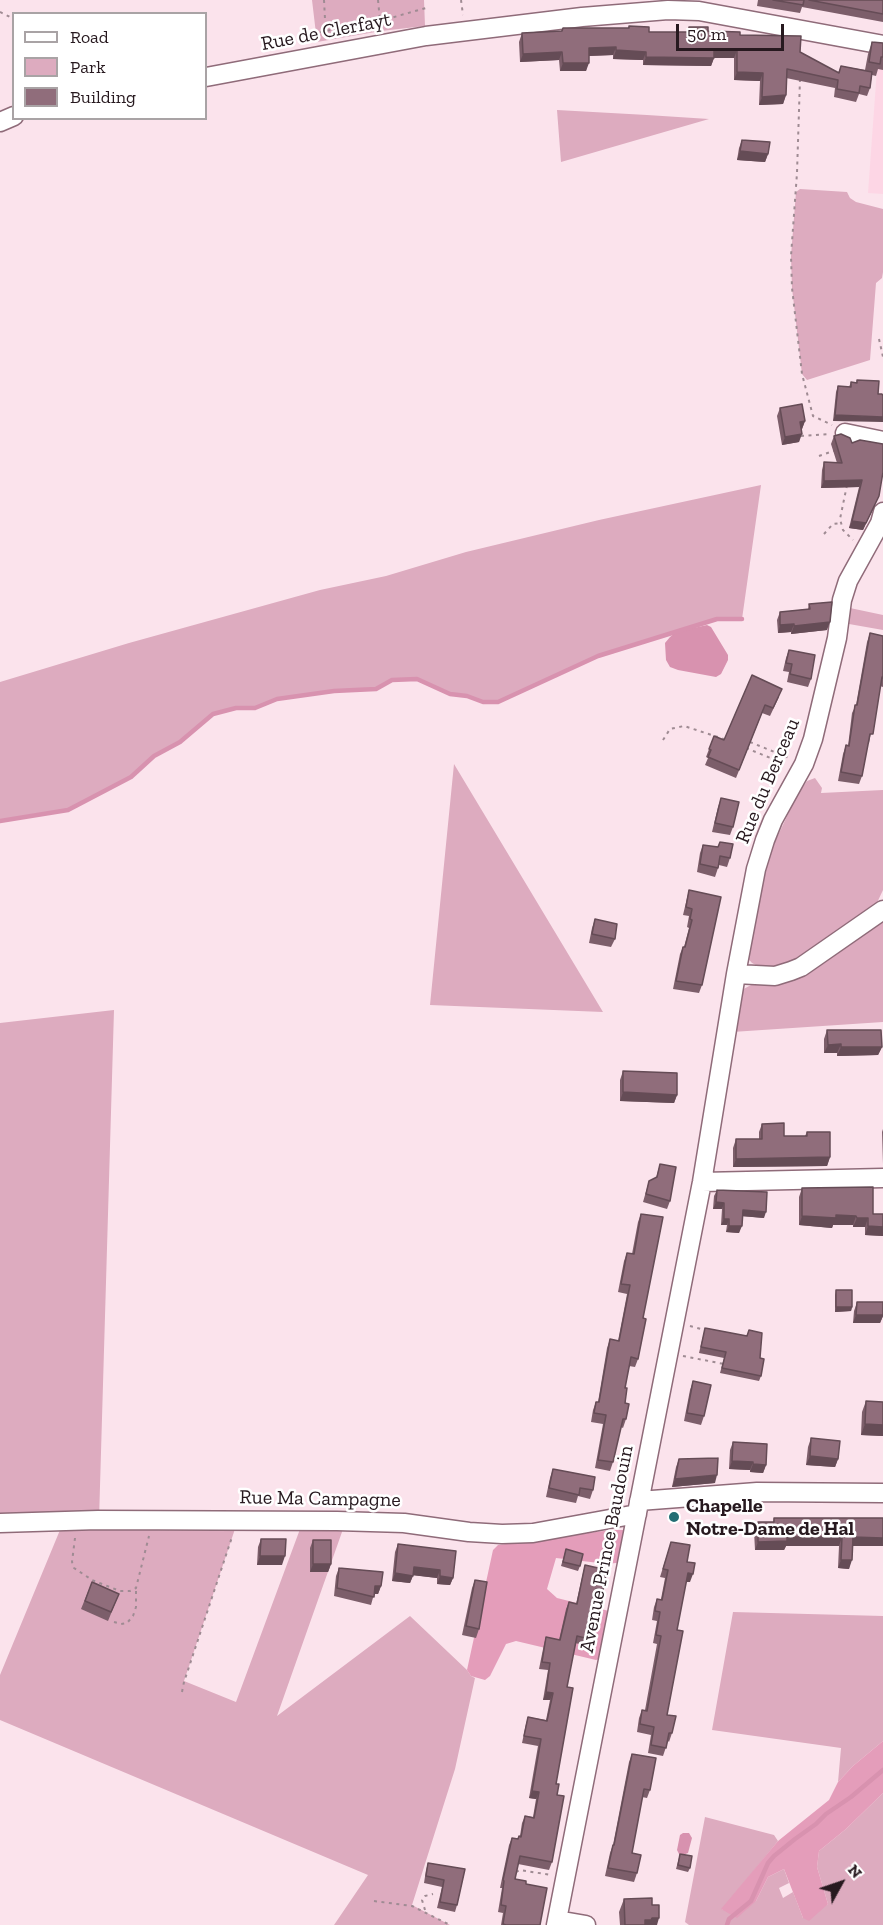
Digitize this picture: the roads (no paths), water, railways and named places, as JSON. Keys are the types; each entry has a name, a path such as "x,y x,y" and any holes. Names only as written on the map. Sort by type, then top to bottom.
{"street":[{"name":"Rue de Clerfayt","path":"207,77 426,36 550,20 668,10 699,11 883,45"},
{"path":"844,432 883,441"},
{"name":"Rue du Berceau","path":"702,1182 736,974 756,869 765,840 802,768 821,711 837,638 842,600 848,581 880,523 883,512"},
{"path":"736,974 775,976 801,967 883,910"},
{"path":"702,1182 883,1178"},
{"name":"Avenue Prince Baudouin","path":"556,1923 702,1182"},
{"name":"Rue Ma Campagne","path":"0,1523 79,1520 238,1520 404,1523 470,1532 533,1533 638,1508 757,1492 883,1493"},
{"path":"556,1923 586,1925"}],"waterway":[{"path":"0,821 68,810 131,777 154,756 180,742 213,714 236,708 255,708 277,699 334,691 376,689 392,680 417,679 450,694 467,696 483,702 498,702 598,656 717,619 742,619"},
{"path":"727,1925 729,1919 751,1901 768,1863 774,1856 883,1770"}],"place":[{"name":"Chapelle Notre-Dame de Hal","path":"674,1517"}]}
